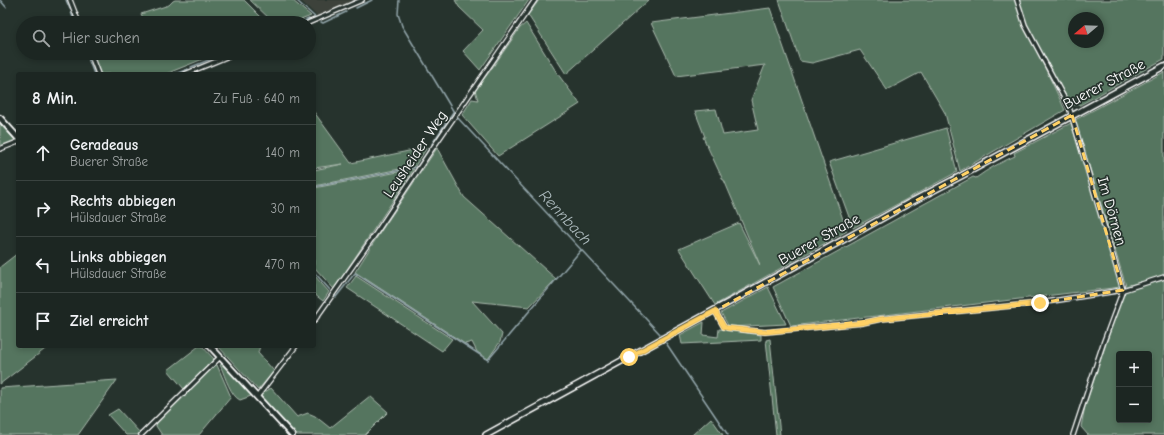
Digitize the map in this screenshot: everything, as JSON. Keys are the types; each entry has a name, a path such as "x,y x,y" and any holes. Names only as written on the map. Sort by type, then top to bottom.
{"main road":[{"name":"Buerer Straße","path":"486,435 715,311 909,203 1164,66"}],"street":[{"path":"70,0 76,16"},
{"path":"316,20 362,0"},
{"name":"Leusheider Weg","path":"316,318 376,233 434,145 534,0"},
{"name":"Im Dörnen","path":"1017,0 1025,25 1072,115 1123,290"},
{"path":"93,60 97,72"},
{"path":"190,72 219,60"},
{"path":"0,118 16,136"},
{"path":"0,149 16,143"},
{"path":"715,311 724,327 765,332 862,323 881,319 1040,303 1123,290 1164,277"},
{"path":"1073,435 1104,341 1123,290"},
{"path":"212,348 292,435"},
{"path":"257,397 294,348"},
{"path":"141,435 220,357"}],"highlighted area":[{"path":"1072,115 1123,290 1040,303 765,332 724,327 715,311"}],"shaded area":[{"path":"300,0 355,0 318,17"}],"green space":[{"path":"244,0 260,16 142,16 141,14 169,5 173,1"},
{"path":"250,0 292,0 311,16 267,16"},
{"path":"455,0 529,0 480,70 463,51 483,30 459,7"},
{"path":"539,0 649,0 566,74 528,15"},
{"path":"779,0 1164,0 1164,59 1080,105 1074,105 1069,101 1028,32 1065,110 960,171 945,113 921,72 887,90 860,50 812,63 800,61"},
{"path":"770,8 847,231 715,305 679,249 739,223 760,265 724,180 703,137 705,137 695,111 716,109 723,135 758,130 751,100 765,65 676,76 651,23"},
{"path":"526,23 557,73 580,104 498,156 462,115 472,99 478,100 475,90 520,28"},
{"path":"95,60 200,60 170,72 99,72"},
{"path":"1164,72 1164,276 1126,286 1075,120"},
{"path":"316,115 351,163 423,148 426,149 415,166 316,186 316,170 343,164 316,168"},
{"path":"1071,123 1121,287 791,326 773,287 973,177 976,178 1015,156 1014,153"},
{"path":"0,124 15,140 0,146"},
{"path":"946,128 957,172 853,228 829,162"},
{"path":"437,148 464,197 556,279 529,307 472,301 502,334 500,342 488,359 477,352 472,342 465,344 355,272"},
{"path":"414,169 334,289 316,269 316,188"},
{"path":"16,255 16,348 46,348 0,384 0,267"},
{"path":"356,276 452,339 442,351 347,288"},
{"path":"316,277 329,292 323,301 316,296"},
{"path":"1164,280 1164,435 1088,435 1081,427 1085,406 1124,290"},
{"path":"768,287 786,324 729,327 721,313"},
{"path":"704,322 703,335 718,337 719,329 761,335 761,340 682,344 680,335"},
{"path":"770,339 780,435 776,435 766,340"},
{"path":"196,348 204,348 214,359 184,389 168,370"},
{"path":"220,348 259,348 258,353 274,371 258,390"},
{"path":"223,364 251,394 251,396 240,400 234,395 220,365"},
{"path":"212,365 217,365 231,397 199,435 162,435 156,426 157,422"},
{"path":"117,380 78,435 0,435 0,388"},
{"path":"271,388 297,417 308,413 315,416 330,428 370,396 388,412 365,435 297,435 259,396"},
{"path":"118,409 140,433 138,435 126,435 108,415"},
{"path":"711,418 723,435 692,435"}],"waterway":[{"path":"0,0 6,7"},
{"path":"66,0 70,9"},
{"path":"296,0 314,16"},
{"path":"356,8 372,0"},
{"name":"Rennbach","path":"399,0 398,14 402,26 455,114"},
{"path":"71,12 72,16"},
{"path":"321,22 323,23 346,12"},
{"path":"89,60 93,72"},
{"path":"191,67 208,60"},
{"path":"180,72 188,69"},
{"path":"432,144 453,112"},
{"name":"Rennbach","path":"456,116 660,334"},
{"path":"316,187 417,167 429,149"},
{"path":"333,294 336,297 355,273 488,360 581,250"},
{"path":"316,274 330,290"},
{"name":"Rennbach","path":"666,343 728,435"}],"route":[{"path":"629,357 715,311 724,327 765,332 862,323 881,319 1040,303"}]}
